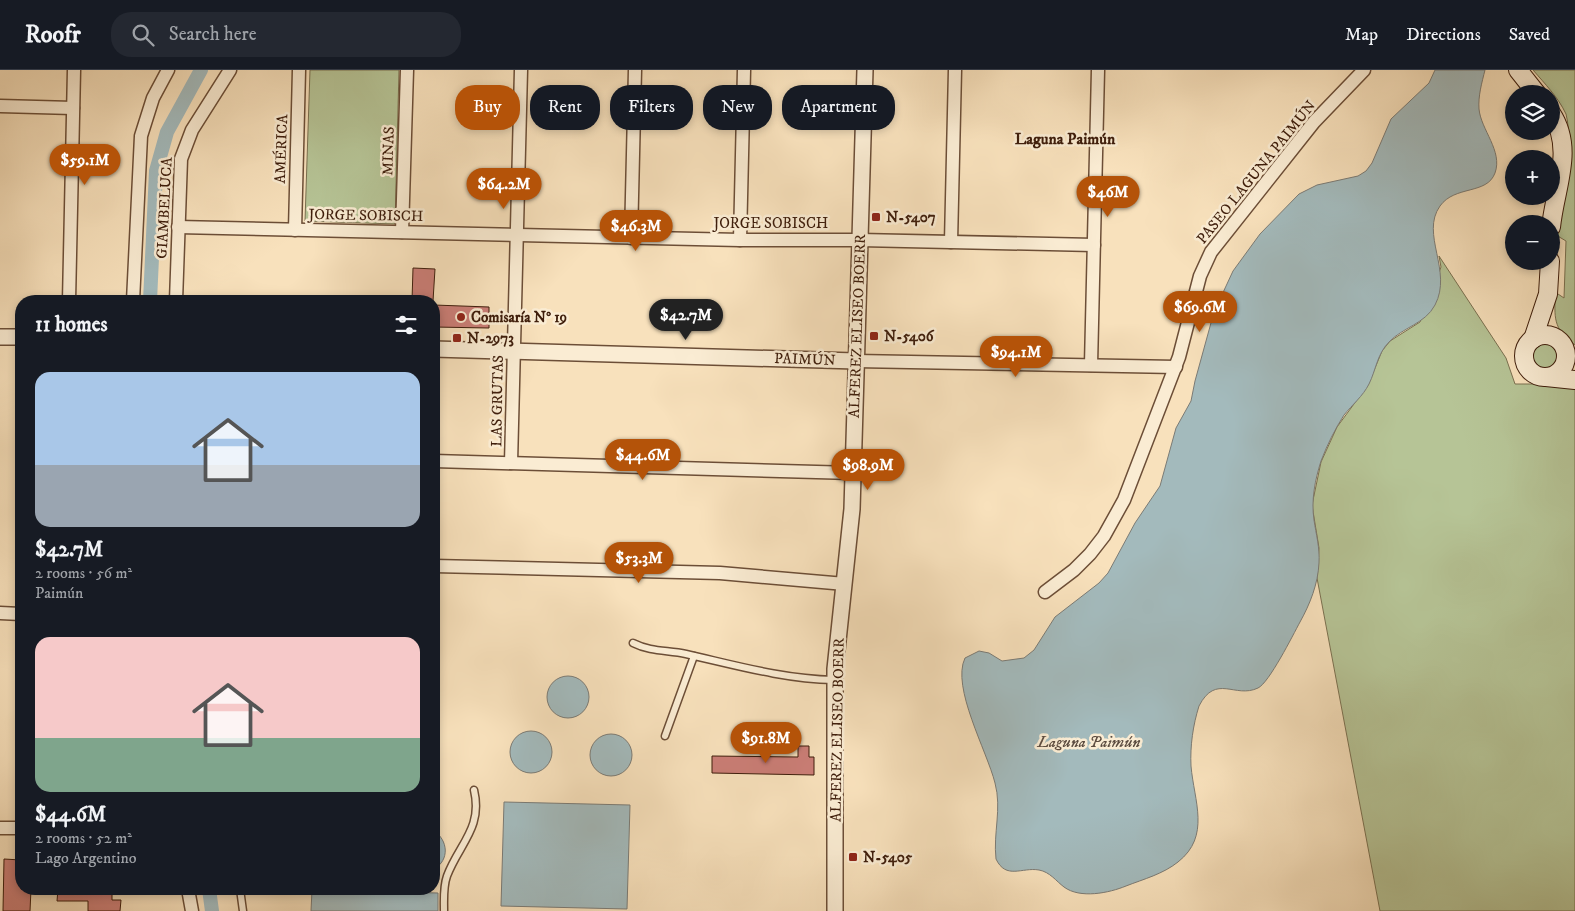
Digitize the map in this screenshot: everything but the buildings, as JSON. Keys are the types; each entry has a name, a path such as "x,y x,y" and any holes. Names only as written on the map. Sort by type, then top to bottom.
{"main road":[{"path":"1518,70 1529,85"},
{"path":"1553,215 1565,151 1560,129"},
{"path":"1545,377 1558,373 1566,356 1563,344 1546,314 1549,270"},
{"path":"1547,302 1533,339 1526,350 1526,362 1533,373 1545,377 1575,380"},
{"path":"1533,339 1544,335 1563,344"}],"street":[{"path":"69,295 74,70"},
{"path":"133,295 141,136 153,98 168,70"},
{"name":"GIAMBELUCA","path":"176,295 180,175 185,144 201,113 230,70"},
{"name":"AMÉRICA","path":"295,230 299,70"},
{"name":"MINAS","path":"402,232 407,70"},
{"name":"LAS GRUTAS","path":"511,464 520,70"},
{"path":"631,238 635,70"},
{"path":"740,240 744,70"},
{"name":"ALFEREZ ELISEO BOERR","path":"836,911 835,680 836,652 851,526 865,70"},
{"path":"951,242 955,70"},
{"path":"1091,365 1098,70"},
{"name":"PASEO LAGUNA PAIMÚN","path":"1046,592 1082,562 1111,525 1124,500 1176,367 1200,276 1211,252 1314,122 1364,70"},
{"path":"0,106 73,108"},
{"name":"JORGE SOBISCH","path":"178,227 631,238 1094,244"},
{"path":"0,336 15,337"},
{"name":"PAIMÚN","path":"440,349 856,361 1176,367"},
{"path":"440,461 853,473"},
{"path":"440,566 720,573 845,584"},
{"path":"0,613 15,614"},
{"path":"0,828 15,828"},
{"path":"189,895 192,911"}],"lane":[{"path":"633,643 652,651 676,652 783,677 835,680"},
{"path":"665,736 694,656"},
{"path":"444,911 446,878 476,820 477,803 474,790"},
{"path":"241,895 243,911"}],"green space":[{"path":"310,70 399,70 395,224 305,221"},
{"path":"1533,70 1575,70 1575,345 1562,333 1555,316 1555,292 1564,298 1566,241 1560,237 1559,215 1568,158 1568,128 1566,114 1560,104 1560,85 1546,85"},
{"path":"1439,256 1506,358 1515,384 1575,384 1575,911 1380,911 1317,578 1319,548 1312,505 1321,462 1337,427 1368,385 1382,351 1390,341 1420,322 1441,267"},
{"path":"1545,341 1556,345 1560,356 1556,367 1545,371 1534,367 1530,356 1534,345"}],"water":[{"name":"Laguna Paimún","path":"1435,70 1485,70 1479,109 1483,125 1496,157 1495,173 1491,180 1485,184 1454,195 1446,199 1440,206 1433,228 1441,279 1440,292 1435,305 1426,317 1395,337 1385,347 1367,388 1344,415 1326,449 1317,475 1313,498 1313,513 1319,552 1317,579 1307,608 1287,647 1268,677 1258,688 1250,691 1219,689 1212,691 1205,696 1199,706 1191,751 1191,766 1198,817 1194,841 1188,852 1166,870 1119,889 1103,893 1086,894 1071,891 1050,875 1039,870 1010,871 1005,869 996,859 998,802 995,783 966,702 962,670 965,658 979,651 989,653 1002,661 1024,658 1034,650 1055,617 1099,583 1108,573 1135,523 1160,486 1176,428 1191,401 1214,312 1233,271 1260,234 1299,194 1317,185 1358,176 1366,171 1372,163 1391,119 1429,83"},
{"path":"568,676 583,682 589,697 583,712 568,718 553,712 547,697 553,682"},
{"path":"531,731 546,737 552,752 546,767 531,773 516,767 510,752 516,737"},
{"path":"611,734 626,740 632,755 626,770 611,776 596,770 590,755 596,740"},
{"path":"504,802 630,805 627,909 501,906"},
{"path":"440,836 445,850 443,861 440,864"},
{"path":"312,895 438,895 438,911 311,911"}],"waterway":[{"path":"150,295 156,171 167,132 201,70"},
{"path":"210,895 212,911"}],"place":[{"name":"N-5407","path":"876,217"},
{"name":"Comisaría N° 19","path":"461,317"},
{"name":"N-5406","path":"874,336"},
{"name":"N-2973","path":"457,338"},
{"name":"N-5405","path":"853,857"}],"district":[{"name":"Laguna Paimún","path":"1065,138"}]}
